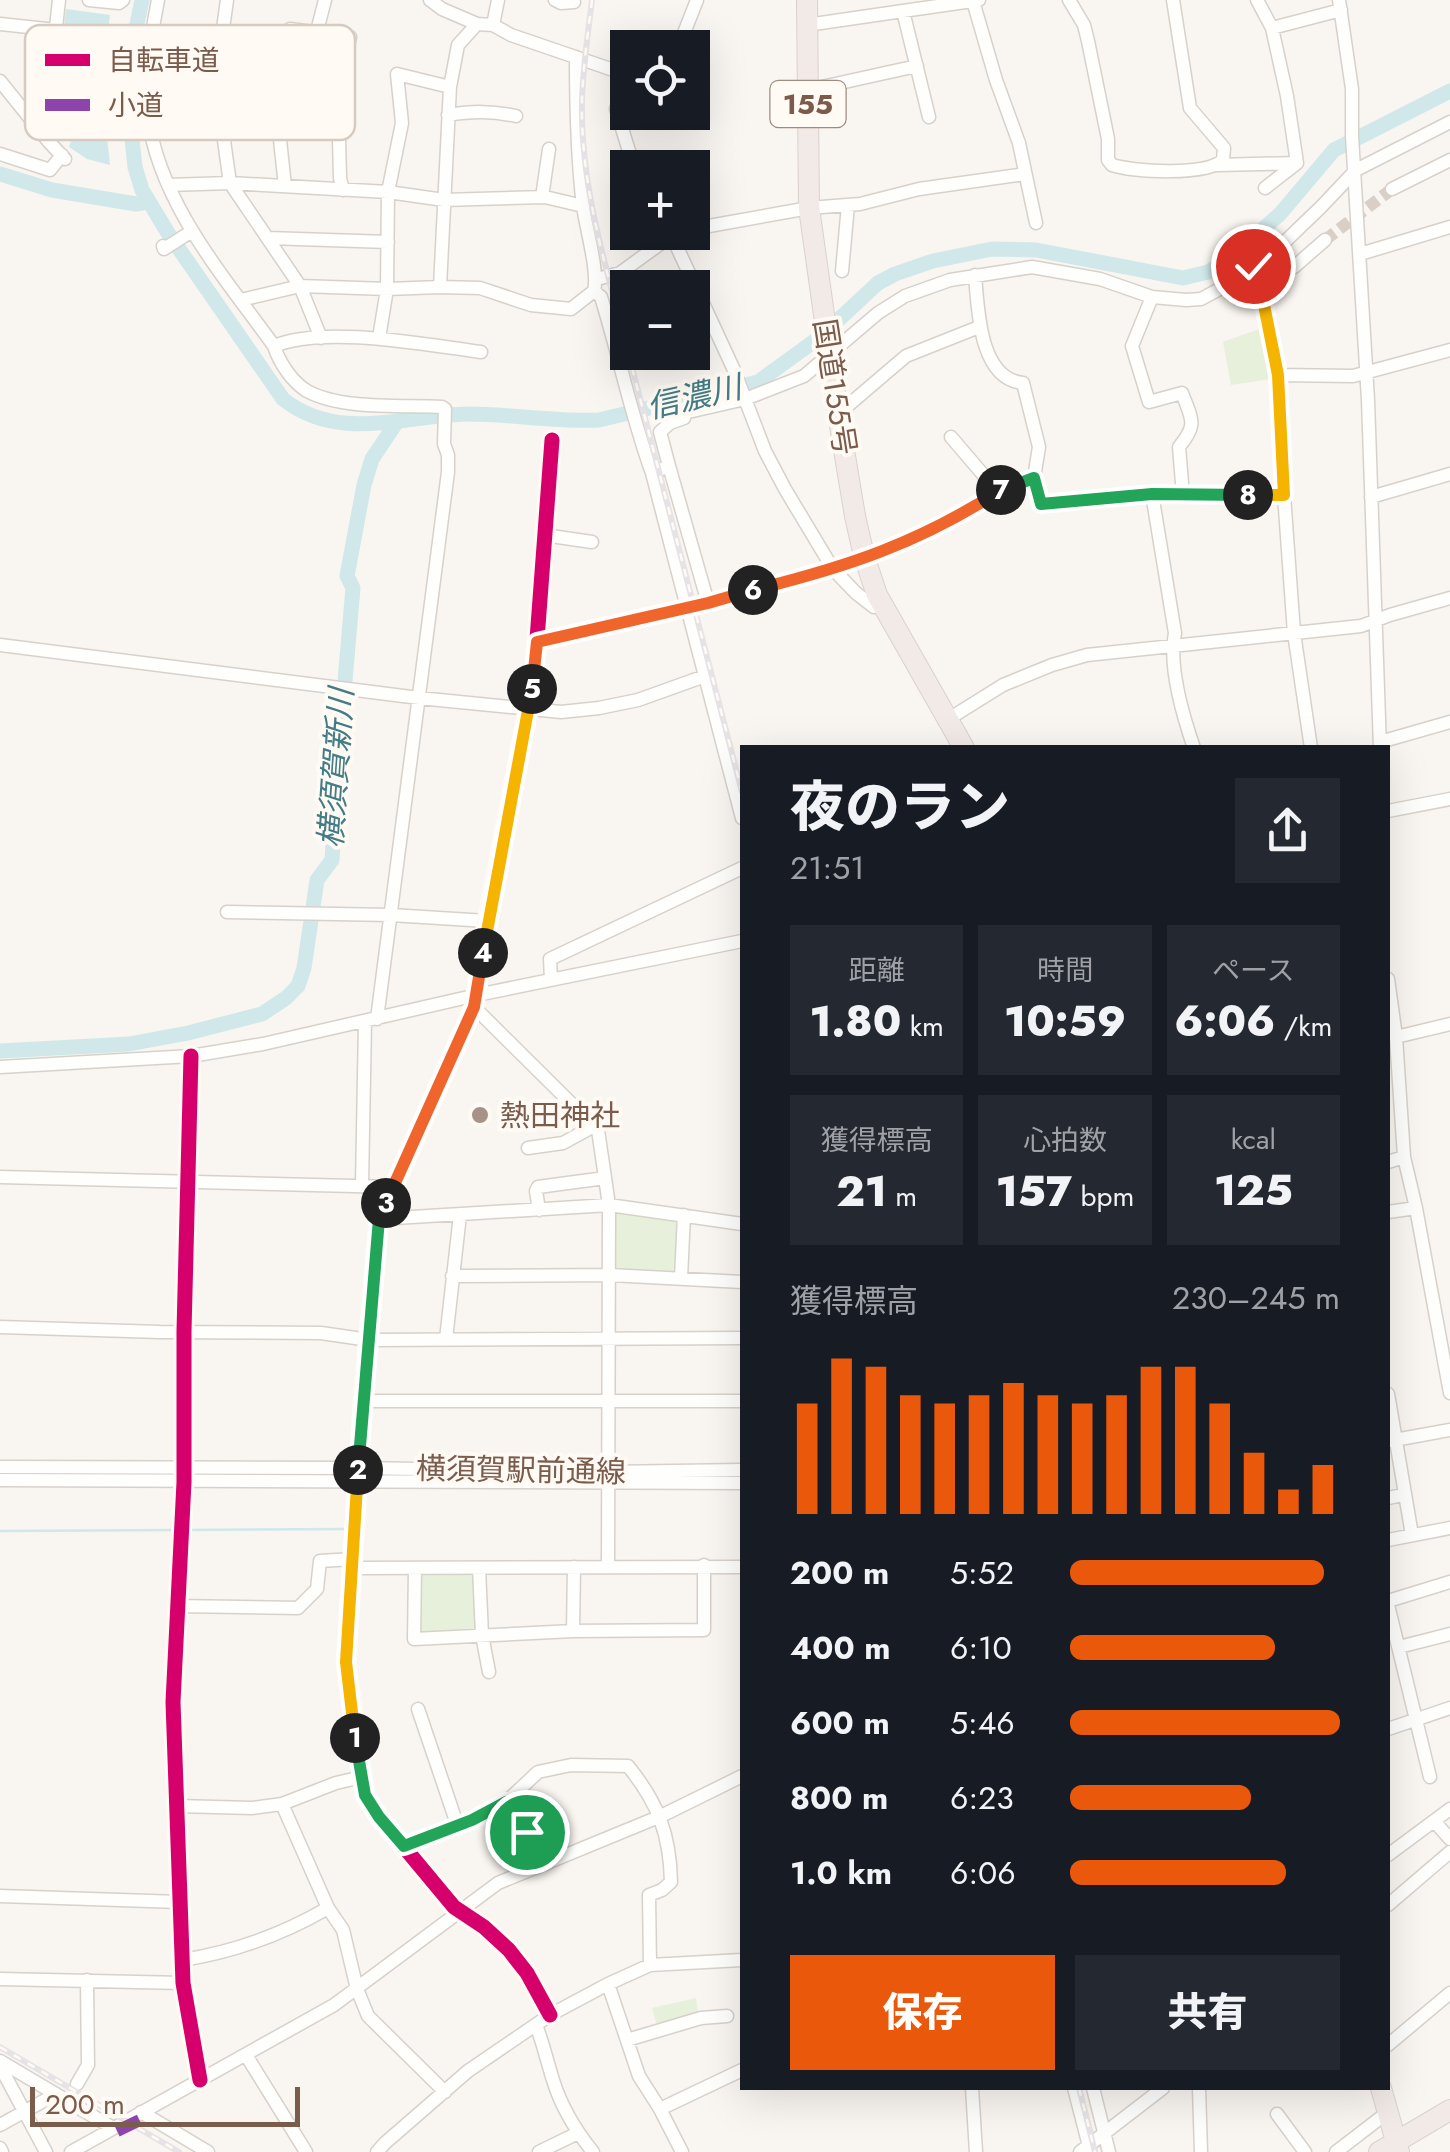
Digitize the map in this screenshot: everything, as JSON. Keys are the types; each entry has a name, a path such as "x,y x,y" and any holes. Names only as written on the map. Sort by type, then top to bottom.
{"highway":[{"name":"国道155号","path":"808,0 809,208 838,414 865,560 876,595 954,738"},
{"path":"1382,2090 1394,2150"},
{"path":"1394,2150 1450,2110"},
{"path":"1394,2150 1450,2122"}],"street":[{"path":"56,25 58,0"},
{"path":"89,0 123,0"},
{"path":"155,25 158,0"},
{"path":"223,25 227,0"},
{"path":"319,25 325,0"},
{"path":"430,0 477,24 493,26 511,36 610,69"},
{"path":"493,26 498,0"},
{"path":"555,0 574,2"},
{"path":"685,30 697,0"},
{"path":"1069,0 1084,26 1112,165 1188,170 1218,165 1297,163"},
{"path":"1173,0 1190,108 1224,148 1224,160 1218,165"},
{"path":"1257,0 1272,28 1297,163"},
{"path":"808,25 945,2 976,1 1019,143 1036,223"},
{"path":"1272,28 1340,5 1352,89 1380,745 1450,722"},
{"path":"903,10 929,118"},
{"path":"0,24 25,27"},
{"path":"440,287 450,86 458,45 477,24"},
{"path":"576,57 577,137 595,286 652,473 740,810"},
{"path":"808,90 917,66"},
{"path":"379,338 387,289 388,192 402,123 398,74 450,86"},
{"path":"0,80 25,112"},
{"path":"448,115 473,110 516,116"},
{"path":"708,603 660,432 684,418 684,413 804,376 854,332 904,296 950,280 1032,267 1049,268 1100,279 1152,298 1201,298 1244,276 1273,253 1356,168 1450,122"},
{"path":"0,154 50,170 64,157 49,140"},
{"path":"154,140 187,233 241,300 292,377 309,392 328,398 362,404 442,407 444,414 448,472 390,916 371,1020 362,1185"},
{"path":"224,140 230,183 300,286 320,338"},
{"path":"280,140 285,186"},
{"path":"339,140 343,190"},
{"path":"542,197 549,149"},
{"path":"1265,188 1297,163"},
{"path":"1392,189 1449,165"},
{"path":"710,226 809,208 860,204 919,188 1025,174"},
{"path":"168,185 230,183 388,192 444,200 542,197 583,206"},
{"path":"842,271 848,205"},
{"path":"1360,254 1450,226"},
{"path":"165,246 187,233"},
{"path":"268,238 388,242"},
{"path":"1273,253 1294,266 1325,240"},
{"path":"241,300 300,286 480,288 530,305 571,309 595,286 651,250"},
{"path":"679,250 734,370 765,452 834,570 874,607 883,606"},
{"path":"1253,266 1278,375 1294,632 1311,745"},
{"path":"975,275 979,327 988,353 1003,377 1024,383 1039,447 1034,478 1041,504 1152,494 1284,495"},
{"path":"1152,298 1132,346 1149,402 1182,394 1191,417 1191,432 1178,446 1182,496"},
{"path":"838,414 906,356 979,327"},
{"path":"274,346 320,338 379,338 480,352"},
{"path":"1278,375 1353,376 1450,350"},
{"path":"950,437 998,492"},
{"path":"550,2015 509,1950 492,1932 454,1906 365,1795 356,1778 346,1662 379,1219 476,1001 534,679 552,440"},
{"path":"652,473 669,466"},
{"path":"1372,498 1450,474"},
{"path":"537,642 708,603 865,560 921,536 1008,486 1034,478"},
{"path":"1152,494 1174,633 1172,646 1182,714 1193,745"},
{"path":"544,535 592,542"},
{"path":"954,738 1003,685 1086,655 1361,626 1450,598"},
{"path":"0,645 419,698 562,712 638,700 705,676"},
{"path":"1390,811 1450,800"},
{"path":"551,979 550,960 740,869"},
{"path":"227,912 488,922"},
{"path":"0,1068 191,1056 263,1044 476,1001 551,979 740,942"},
{"path":"476,1001 598,1130 610,1205 608,1566"},
{"path":"1390,1004 1404,1157 1450,1393"},
{"path":"1393,1041 1450,1024"},
{"path":"191,1056 184,1475 174,1702 183,1984 200,2080"},
{"path":"528,1148 563,1144 594,1126"},
{"path":"1390,1161 1404,1157"},
{"path":"0,1177 393,1187"},
{"path":"538,1210 538,1187 605,1178"},
{"path":"379,1219 610,1205 740,1224"},
{"path":"1390,1212 1416,1208"},
{"path":"446,1339 460,1215"},
{"path":"681,1278 684,1215"},
{"path":"452,1276 610,1275 740,1282"},
{"path":"0,1327 321,1333 369,1340 740,1338"},
{"path":"364,1401 740,1401"},
{"path":"1412,1534 1391,1441 1450,1430"},
{"name":"横須賀駅前通線","path":"0,1467 184,1475"},
{"name":"横須賀駅前通線","path":"608,1478 740,1470"},
{"name":"横須賀駅前通線","path":"0,1480 358,1475 740,1483"},
{"path":"1390,1498 1404,1495"},
{"path":"1390,1540 1450,1528"},
{"path":"177,1606 298,1608 317,1589 320,1560 414,1569 740,1567"},
{"path":"414,1569 414,1639 573,1631 704,1630 704,1565"},
{"path":"573,1631 574,1567"},
{"path":"478,1568 482,1635 489,1672"},
{"path":"1390,1602 1450,1582"},
{"path":"1390,1611 1430,1777"},
{"path":"1399,1647 1450,1634"},
{"path":"1390,1728 1450,1708"},
{"path":"418,1709 457,1824"},
{"path":"404,1846 472,1820 506,1802 538,1772 552,1768 628,1766 661,1816 672,1882 649,1895 650,1965"},
{"path":"71,2152 334,2005 498,1883 661,1816 740,1777"},
{"path":"178,1806 252,1808 282,1804 356,1778"},
{"path":"506,1802 546,1864"},
{"path":"282,1804 328,1908 343,1930 357,1989 368,2016 445,2092"},
{"path":"1390,1854 1450,1810"},
{"path":"1434,1821 1450,1839"},
{"path":"1390,1903 1450,1852"},
{"path":"0,1896 180,1902"},
{"path":"182,1960 256,1942 328,1908"},
{"path":"377,2152 468,2071 550,2015 608,1984 650,1965 740,1960"},
{"path":"0,1979 183,1984"},
{"path":"77,2084 88,2064 88,1980"},
{"path":"608,1984 638,2076 660,2108 682,2152"},
{"path":"1390,2043 1450,1992"},
{"path":"627,2040 698,2018 727,2016"},
{"path":"536,2024 554,2084 578,2133 593,2152"},
{"path":"246,2055 306,2152"},
{"path":"1,2063 115,2130"},
{"path":"1,2063 46,2152"},
{"path":"660,2108 740,2071"},
{"path":"972,2090 976,2152"},
{"path":"1074,2090 1087,2150"},
{"path":"1093,2090 1109,2152"},
{"path":"1087,2150 1160,2090"},
{"path":"1199,2090 1201,2152"},
{"path":"0,2125 56,2094"},
{"path":"1336,2152 1388,2112"},
{"path":"144,2114 208,2152"},
{"path":"1276,2114 1305,2152"},
{"path":"540,2152 578,2133"}],"green space":[{"path":"1270,325 1277,378 1231,385 1223,342"},
{"path":"616,1209 679,1219 679,1271 616,1271"},
{"path":"421,1572 474,1572 477,1630 421,1635 418,1632"},
{"path":"696,1998 699,2019 658,2029 652,2008"}],"water":[{"path":"66,9 110,15 109,25 64,25"},
{"path":"107,140 110,165 87,159 69,147 71,141"}],"waterway":[{"name":"信濃川","path":"137,25 142,0"},
{"name":"信濃川","path":"132,140 142,190 168,233 283,399 304,412 349,423 468,414 599,420 758,382 820,337 878,283 933,261 992,249 1036,250 1183,278 1208,272 1232,257 1280,214 1334,150 1450,91"},
{"path":"0,174 52,190 136,204 148,202"},
{"name":"横須賀新川","path":"0,1051 129,1044 188,1033 262,1014 298,986 317,880 332,860 353,588 347,576 372,459 396,423"},
{"path":"186,1530 347,1529"},
{"path":"0,1531 178,1530"}],"tunnel":[{"path":"1325,240 1392,189"}],"railway":[{"path":"592,0 582,132 590,195 610,284"},
{"path":"633,370 740,784"},
{"path":"0,2047 179,2152"},
{"path":"1080,2090 1095,2152"}],"marked path":[{"path":"117,2131 148,2116"}],"cycle path":[{"path":"550,2015 509,1950 454,1907 365,1795 346,1663 379,1219 474,1007 534,679 552,440"},
{"path":"191,1056 184,1482 173,1702 183,1983 200,2080"}],"place":[{"name":"熱田神社","path":"480,1115"}],"route":[{"path":"527,1832 506,1802 472,1820 404,1846 365,1795 346,1662 379,1219 474,1007 534,679 537,642 708,603 865,560 921,536 1008,486 1034,478 1041,504 1152,494 1284,495 1278,375 1253,266"}]}
